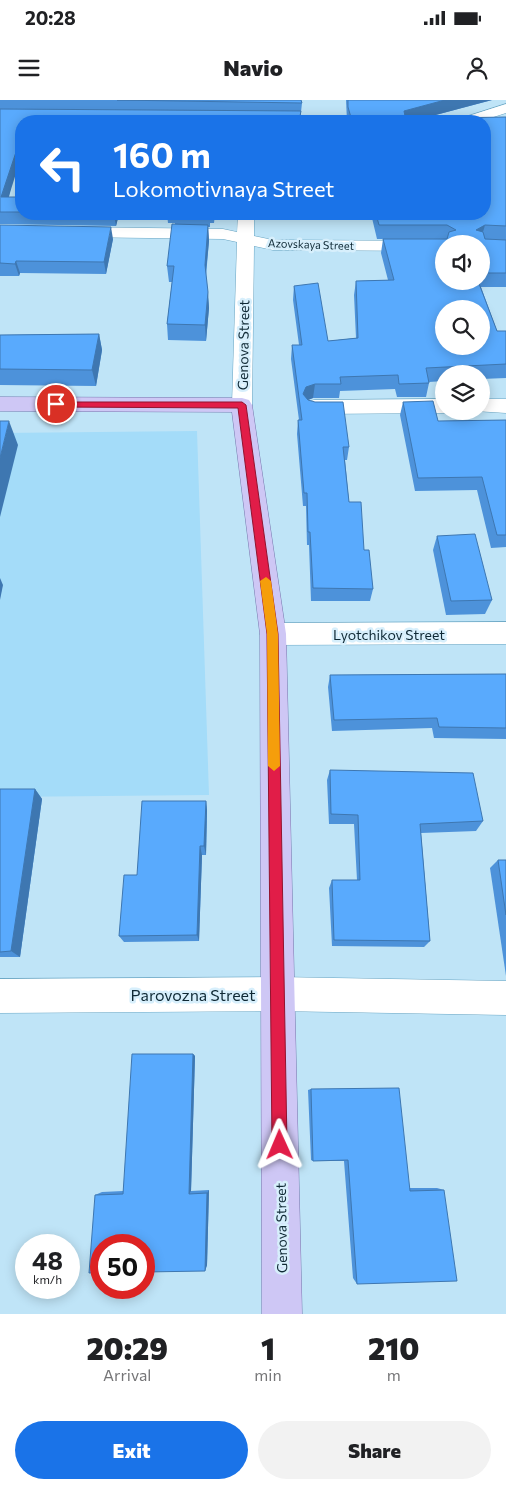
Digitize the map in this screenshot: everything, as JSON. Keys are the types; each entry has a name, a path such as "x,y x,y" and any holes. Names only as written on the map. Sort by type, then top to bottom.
{"main road":[{"path":"0,404 242,405"},
{"name":"Genova Street","path":"242,405 273,634 282,1314"}],"street":[{"path":"485,115 506,108"},
{"name":"Genova Street","path":"242,405 246,220"},
{"name":"Azovskaya Street","path":"0,231 224,234 273,245 435,246"},
{"path":"314,407 435,406"},
{"path":"490,406 506,406"},
{"name":"Lyotchikov Street","path":"273,634 506,633"},
{"name":"Parovozna Street","path":"0,996 277,994 506,998"}],"shaded area":[{"path":"197,431 209,795 0,797 0,433"}],"building":[{"path":"117,100 301,100 302,103"},
{"path":"348,100 445,100 404,111 405,115 350,115"},
{"path":"0,109 301,111 300,115 15,115 15,155 1,197 15,197 15,212 0,212"},
{"path":"491,117 506,117 506,226 485,225 476,230 483,232 484,235 448,235 449,232 456,230 447,225 379,225 378,220 491,220"},
{"path":"172,224 208,225 205,265 208,292 205,325 167,324 174,266 167,266"},
{"path":"0,225 111,227 104,262 16,261 15,264 0,263"},
{"path":"383,239 435,239 435,290 481,290 485,300 435,300 435,355 490,355 490,313 497,331 506,331 506,364 435,365 435,368 426,368 429,383 399,384 398,375 340,377 341,384 315,384 306,387 303,394 308,400 315,402 343,402 349,447 343,447 349,502 361,502 364,550 369,550 373,589 313,588 307,493 304,493 298,420 302,420 292,345 302,345 294,286 318,283 328,341 358,338 356,281 394,280"},
{"path":"490,239 506,240 506,273 490,273"},
{"path":"99,334 92,370 0,369 0,335"},
{"path":"433,401 435,420 438,421 506,420 506,535 497,535 482,477 418,478 403,402"},
{"path":"0,421 9,421 0,458"},
{"path":"475,534 492,600 451,601 437,536"},
{"path":"506,674 506,728 439,727 437,718 334,720 330,675"},
{"path":"330,770 473,773 483,821 420,824 430,941 334,940 332,880 360,880 358,815 331,814"},
{"path":"0,789 35,789 11,951 0,952"},
{"path":"142,801 206,801 204,846 200,846 197,935 119,936 124,875 137,875"},
{"path":"498,860 506,860 506,915"},
{"path":"132,1054 193,1054 189,1194 207,1193 205,1271 155,1272 155,1234 92,1234 95,1195 123,1194"},
{"path":"399,1088 410,1191 444,1190 457,1281 357,1284 348,1160 313,1161 311,1089"}],"slow traffic":[{"path":"266,581 273,634 274,766"}],"route":[{"path":"56,404 242,405 273,634 280,1145"}]}
